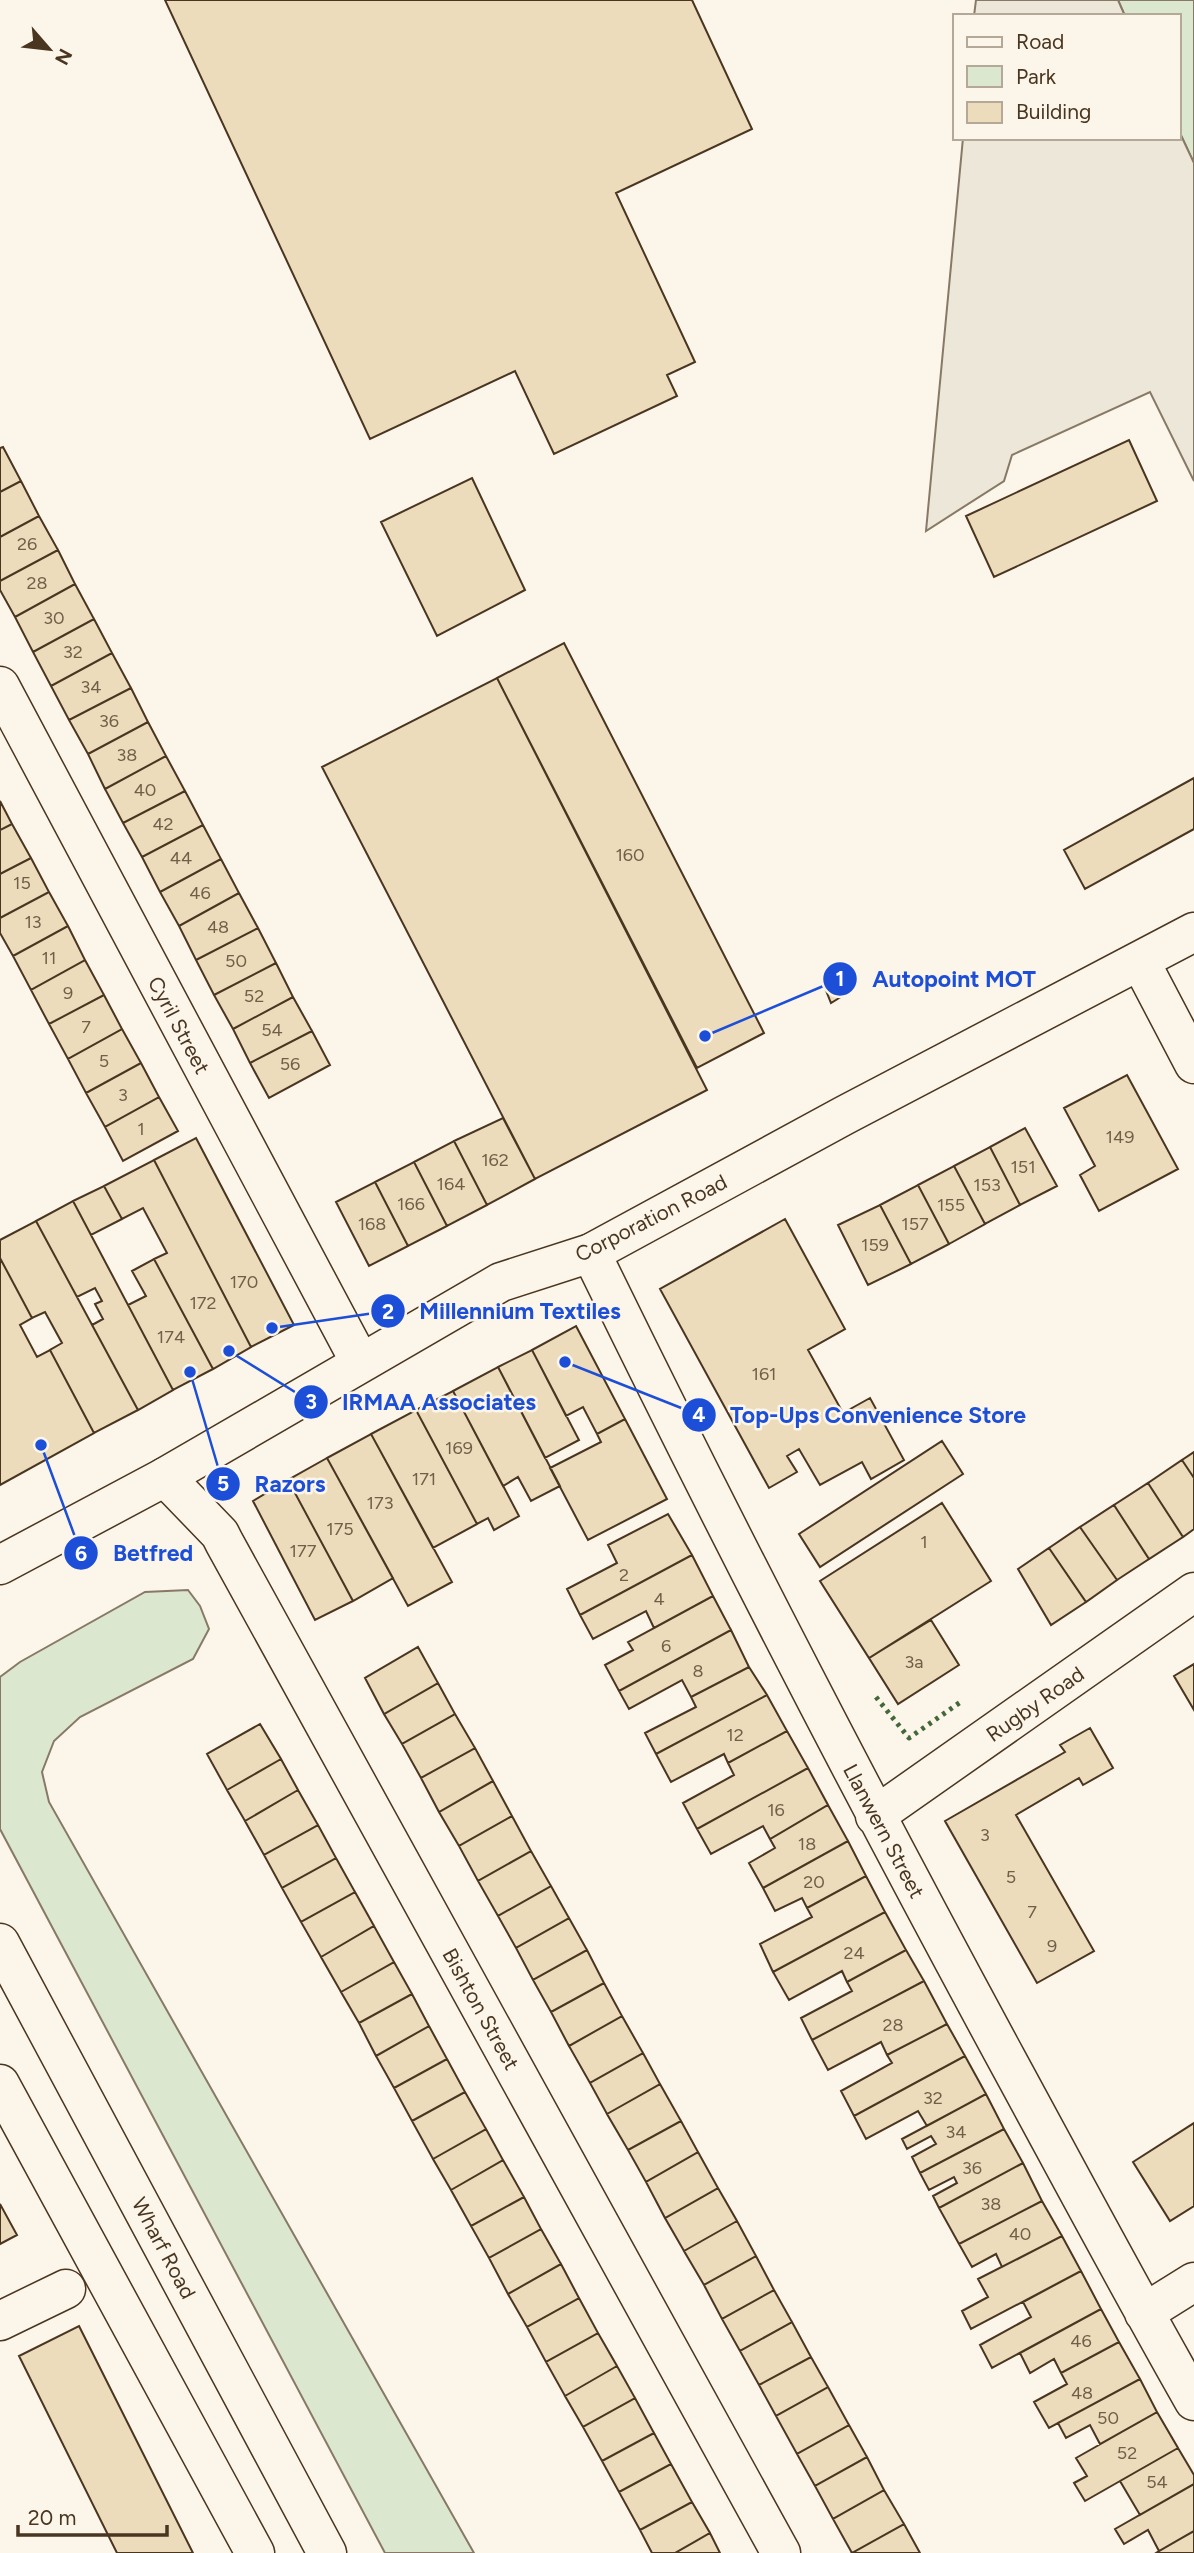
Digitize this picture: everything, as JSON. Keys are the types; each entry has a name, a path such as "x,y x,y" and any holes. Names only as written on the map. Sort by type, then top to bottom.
{"street":[{"name":"Cyril Street","path":"0,686 359,1362"},
{"name":"Corporation Road","path":"0,1565 165,1477 501,1282 591,1253 1194,932"},
{"path":"1140,961 1194,1063"},
{"name":"Llanwern Street","path":"591,1253 687,1450 875,1816 1194,2401"},
{"name":"Bishton Street","path":"165,1477 220,1534 781,2553"},
{"name":"Rugby Road","path":"875,1816 1194,1592"},
{"name":"Wharf Road","path":"0,1943 327,2553"},
{"path":"0,2084 256,2553"},
{"path":"1144,2313 1194,2282"},
{"path":"0,2321 66,2289"}],"green space":[{"path":"1118,0 1194,0 1194,163 1180,133 1180,14 1124,14"},
{"path":"188,1590 200,1606 209,1629 193,1659 80,1717 54,1741 42,1772 49,1802 474,2553 385,2553 0,1829 0,1677 20,1662 145,1592"}],"shaded area":[{"path":"976,0 1118,0 1124,14 974,14"},
{"path":"1180,133 1194,163 1194,481 1150,392 1012,455 1004,481 926,531 963,140 1180,140"}],"building":[{"path":"165,0 692,0 752,129 616,193 695,362 667,375 677,396 554,454 515,371 370,439"},
{"path":"1129,440 1157,501 994,577 966,516"},
{"path":"3,447 21,481 0,492 0,448"},
{"path":"472,478 525,590 437,636 381,522"},
{"path":"21,481 39,516 0,537 0,492"},
{"path":"39,516 58,550 0,581 0,537"},
{"path":"58,550 75,584 15,617 0,590 0,581"},
{"path":"75,584 94,619 33,652 15,617"},
{"path":"94,619 112,653 51,686 33,652"},
{"path":"564,643 764,1033 697,1068 497,678"},
{"path":"112,653 131,688 69,720 51,686"},
{"path":"497,678 707,1090 535,1179 322,767"},
{"path":"131,688 148,722 88,754 69,720"},
{"path":"148,722 166,756 105,789 88,754"},
{"path":"166,756 185,791 123,823 105,789"},
{"path":"1194,778 1194,829 1085,889 1064,850"},
{"path":"185,791 203,825 142,857 123,823"},
{"path":"0,801 12,824 0,830"},
{"path":"12,824 31,858 0,874 0,830"},
{"path":"203,825 221,859 160,892 142,857"},
{"path":"31,858 49,892 0,918 0,874"},
{"path":"221,859 239,893 179,926 160,892"},
{"path":"49,892 68,926 13,956 0,933 0,918"},
{"path":"239,893 258,928 196,960 179,926"},
{"path":"68,926 85,960 31,990 13,956"},
{"path":"258,928 276,963 214,995 196,960"},
{"path":"85,960 104,995 49,1024 31,990"},
{"path":"276,963 293,997 233,1029 214,995"},
{"path":"837,983 844,995 831,1003 825,988"},
{"path":"104,995 122,1029 68,1059 49,1024"},
{"path":"293,997 312,1031 250,1063 233,1029"},
{"path":"122,1029 141,1063 86,1093 68,1059"},
{"path":"312,1031 330,1065 269,1098 250,1063"},
{"path":"141,1063 159,1097 105,1127 86,1093"},
{"path":"1127,1075 1178,1169 1099,1211 1080,1175 1095,1166 1064,1108"},
{"path":"159,1097 178,1131 123,1161 105,1127"},
{"path":"503,1118 535,1179 487,1205 454,1141"},
{"path":"1025,1128 1057,1186 1020,1205 990,1147"},
{"path":"196,1138 294,1325 251,1347 154,1160"},
{"path":"454,1141 487,1205 447,1226 414,1162"},
{"path":"990,1147 1020,1205 985,1224 954,1166"},
{"path":"154,1160 251,1347 213,1369 154,1259 167,1253 143,1208 122,1219 104,1186"},
{"path":"414,1162 447,1226 408,1246 375,1182"},
{"path":"954,1166 985,1224 949,1244 918,1185"},
{"path":"375,1182 408,1246 369,1266 336,1202"},
{"path":"918,1185 949,1244 911,1264 880,1205"},
{"path":"104,1186 122,1219 91,1235 73,1201"},
{"path":"73,1201 173,1390 138,1410 92,1325 103,1319 95,1304 102,1301 95,1288 77,1297 36,1221"},
{"path":"880,1205 911,1264 868,1285 838,1225"},
{"path":"785,1219 845,1329 808,1350 843,1413 870,1398 904,1460 871,1479 862,1462 820,1485 799,1449 787,1456 797,1472 769,1488 660,1289"},
{"path":"36,1221 138,1410 94,1433 50,1350 62,1343 45,1312 32,1318 0,1258 0,1240"},
{"path":"0,1258 32,1318 20,1325 37,1357 50,1350 94,1433 0,1485"},
{"path":"154,1259 213,1369 173,1390 128,1305 146,1296 132,1271"},
{"path":"576,1326 625,1419 597,1434 583,1407 566,1416 532,1350"},
{"path":"532,1350 579,1440 545,1458 498,1367"},
{"path":"498,1367 560,1486 531,1501 518,1477 503,1486 453,1391"},
{"path":"453,1391 519,1516 494,1530 488,1518 477,1524 416,1410"},
{"path":"416,1410 477,1524 433,1548 371,1434"},
{"path":"625,1419 667,1499 588,1540 550,1468 601,1442 597,1434"},
{"path":"371,1434 452,1582 408,1606 327,1458"},
{"path":"942,1441 963,1474 820,1567 799,1534"},
{"path":"1194,1452 1194,1478 1182,1460"},
{"path":"327,1458 393,1578 353,1601 288,1480"},
{"path":"1182,1460 1194,1478 1194,1529 1183,1537 1148,1483"},
{"path":"288,1480 353,1601 315,1620 253,1501"},
{"path":"1148,1483 1183,1537 1149,1559 1114,1505"},
{"path":"942,1503 991,1581 869,1658 820,1581"},
{"path":"1114,1505 1149,1559 1117,1580 1080,1527"},
{"path":"668,1514 692,1555 580,1615 567,1589 617,1563 608,1545"},
{"path":"1080,1527 1117,1580 1086,1602 1049,1548"},
{"path":"1049,1548 1086,1602 1051,1625 1018,1569"},
{"path":"692,1555 713,1596 654,1628 646,1611 593,1639 580,1615"},
{"path":"713,1596 731,1630 619,1691 605,1665 633,1650 628,1642"},
{"path":"931,1620 959,1665 898,1704 869,1658"},
{"path":"731,1630 749,1667 691,1697 682,1680 629,1709 619,1691"},
{"path":"418,1647 438,1683 384,1714 365,1678"},
{"path":"1194,1664 1194,1710 1174,1676"},
{"path":"749,1667 767,1695 656,1754 645,1733 696,1707 691,1697"},
{"path":"438,1683 455,1714 402,1744 384,1714"},
{"path":"767,1695 787,1731 728,1763 724,1754 671,1782 656,1754"},
{"path":"455,1714 475,1748 421,1778 402,1744"},
{"path":"260,1724 281,1759 227,1790 207,1754"},
{"path":"1090,1728 1113,1768 1083,1785 1079,1778 1016,1815 1094,1951 1037,1983 945,1821 1065,1752 1060,1745"},
{"path":"787,1731 808,1768 697,1829 683,1803 734,1775 728,1763"},
{"path":"475,1748 493,1781 439,1812 421,1778"},
{"path":"281,1759 298,1790 245,1821 227,1790"},
{"path":"808,1768 828,1805 770,1839 763,1826 711,1854 697,1829"},
{"path":"493,1781 512,1816 459,1846 439,1812"},
{"path":"298,1790 318,1825 264,1855 245,1821"},
{"path":"828,1805 848,1841 763,1888 749,1863 775,1848 770,1839"},
{"path":"512,1816 531,1851 478,1881 459,1846"},
{"path":"318,1825 336,1858 282,1888 264,1855"},
{"path":"848,1841 866,1876 807,1908 802,1898 775,1911 763,1888"},
{"path":"531,1851 551,1886 498,1916 478,1881"},
{"path":"336,1858 355,1892 301,1922 282,1888"},
{"path":"866,1876 885,1912 773,1972 760,1944 812,1917 807,1908"},
{"path":"551,1886 569,1918 516,1948 498,1916"},
{"path":"355,1892 374,1926 321,1957 301,1922"},
{"path":"885,1912 906,1950 847,1982 842,1971 789,2000 773,1972"},
{"path":"569,1918 587,1950 533,1980 516,1948"},
{"path":"374,1926 394,1962 341,1992 321,1957"},
{"path":"587,1950 604,1983 551,2012 533,1980"},
{"path":"906,1950 924,1981 812,2040 801,2018 852,1991 847,1982"},
{"path":"394,1962 412,1994 359,2023 341,1992"},
{"path":"924,1981 947,2024 887,2055 881,2042 828,2070 812,2040"},
{"path":"604,1983 622,2016 569,2046 551,2012"},
{"path":"412,1994 429,2026 376,2056 359,2023"},
{"path":"622,2016 643,2053 590,2083 569,2046"},
{"path":"947,2024 965,2056 854,2116 841,2091 892,2063 887,2055"},
{"path":"429,2026 447,2059 394,2088 376,2056"},
{"path":"643,2053 660,2084 607,2114 590,2083"},
{"path":"965,2056 986,2094 927,2126 918,2111 866,2139 854,2116"},
{"path":"447,2059 465,2092 412,2121 394,2088"},
{"path":"660,2084 681,2121 628,2150 607,2114"},
{"path":"465,2092 486,2129 433,2159 412,2121"},
{"path":"986,2094 1004,2129 920,2173 912,2157 936,2144 931,2136 907,2149 902,2139"},
{"path":"681,2121 698,2152 646,2182 628,2150"},
{"path":"1194,2123 1194,2206 1170,2221 1133,2162"},
{"path":"486,2129 503,2160 451,2190 433,2159"},
{"path":"1004,2129 1023,2163 939,2208 933,2196 957,2183 954,2177 929,2190 920,2173"},
{"path":"698,2152 718,2188 665,2218 646,2182"},
{"path":"503,2160 524,2197 471,2226 451,2190"},
{"path":"1023,2163 1042,2201 959,2244 939,2208"},
{"path":"718,2188 737,2221 684,2251 665,2218"},
{"path":"524,2197 541,2229 489,2258 471,2226"},
{"path":"1042,2201 1062,2236 1002,2267 996,2254 972,2267 959,2244"},
{"path":"0,2204 17,2235 0,2244"},
{"path":"737,2221 756,2256 704,2285 684,2251"},
{"path":"541,2229 561,2264 508,2294 489,2258"},
{"path":"1062,2236 1081,2271 971,2329 962,2311 988,2297 978,2279"},
{"path":"756,2256 774,2290 722,2319 704,2285"},
{"path":"561,2264 579,2298 527,2327 508,2294"},
{"path":"1081,2271 1101,2309 992,2368 980,2345 1031,2317 1023,2302"},
{"path":"774,2290 792,2322 740,2351 722,2319"},
{"path":"579,2298 598,2333 546,2362 527,2327"},
{"path":"1101,2309 1119,2342 1061,2373 1054,2359 1030,2373 1020,2353"},
{"path":"792,2322 811,2357 759,2385 740,2351"},
{"path":"79,2326 193,2553 117,2553 19,2356"},
{"path":"598,2333 617,2366 565,2396 546,2362"},
{"path":"1119,2342 1140,2379 1049,2428 1034,2402 1067,2384 1061,2373"},
{"path":"811,2357 828,2387 776,2416 759,2385"},
{"path":"617,2366 635,2398 583,2427 565,2396"},
{"path":"1140,2379 1157,2412 1100,2444 1090,2425 1066,2438 1058,2423"},
{"path":"828,2387 849,2425 797,2454 776,2416"},
{"path":"635,2398 654,2433 602,2461 583,2427"},
{"path":"1157,2412 1178,2448 1085,2501 1074,2483 1087,2476 1076,2458"},
{"path":"849,2425 867,2457 815,2486 797,2454"},
{"path":"654,2433 671,2464 619,2492 602,2461"},
{"path":"1178,2448 1194,2475 1194,2484 1140,2515 1120,2481"},
{"path":"867,2457 884,2490 833,2519 815,2486"},
{"path":"671,2464 692,2502 640,2530 619,2492"},
{"path":"1194,2484 1194,2531 1159,2551 1148,2530 1124,2544 1115,2529"},
{"path":"884,2490 904,2524 852,2553 833,2519"},
{"path":"692,2502 710,2533 675,2553 652,2553 640,2530"},
{"path":"904,2524 920,2553 852,2553"},
{"path":"1194,2531 1194,2553 1156,2553 1159,2551"},
{"path":"710,2533 720,2553 675,2553"}],"hedge":[{"path":"876,1697 909,1738 962,1701"}],"place":[{"name":"Autopoint MOT","path":"705,1036"},
{"name":"Millennium Textiles","path":"272,1328"},
{"name":"IRMAA Associates","path":"229,1351"},
{"name":"Top-Ups Convenience Store","path":"565,1362"},
{"name":"Razors","path":"190,1372"},
{"name":"Betfred","path":"41,1445"}]}
